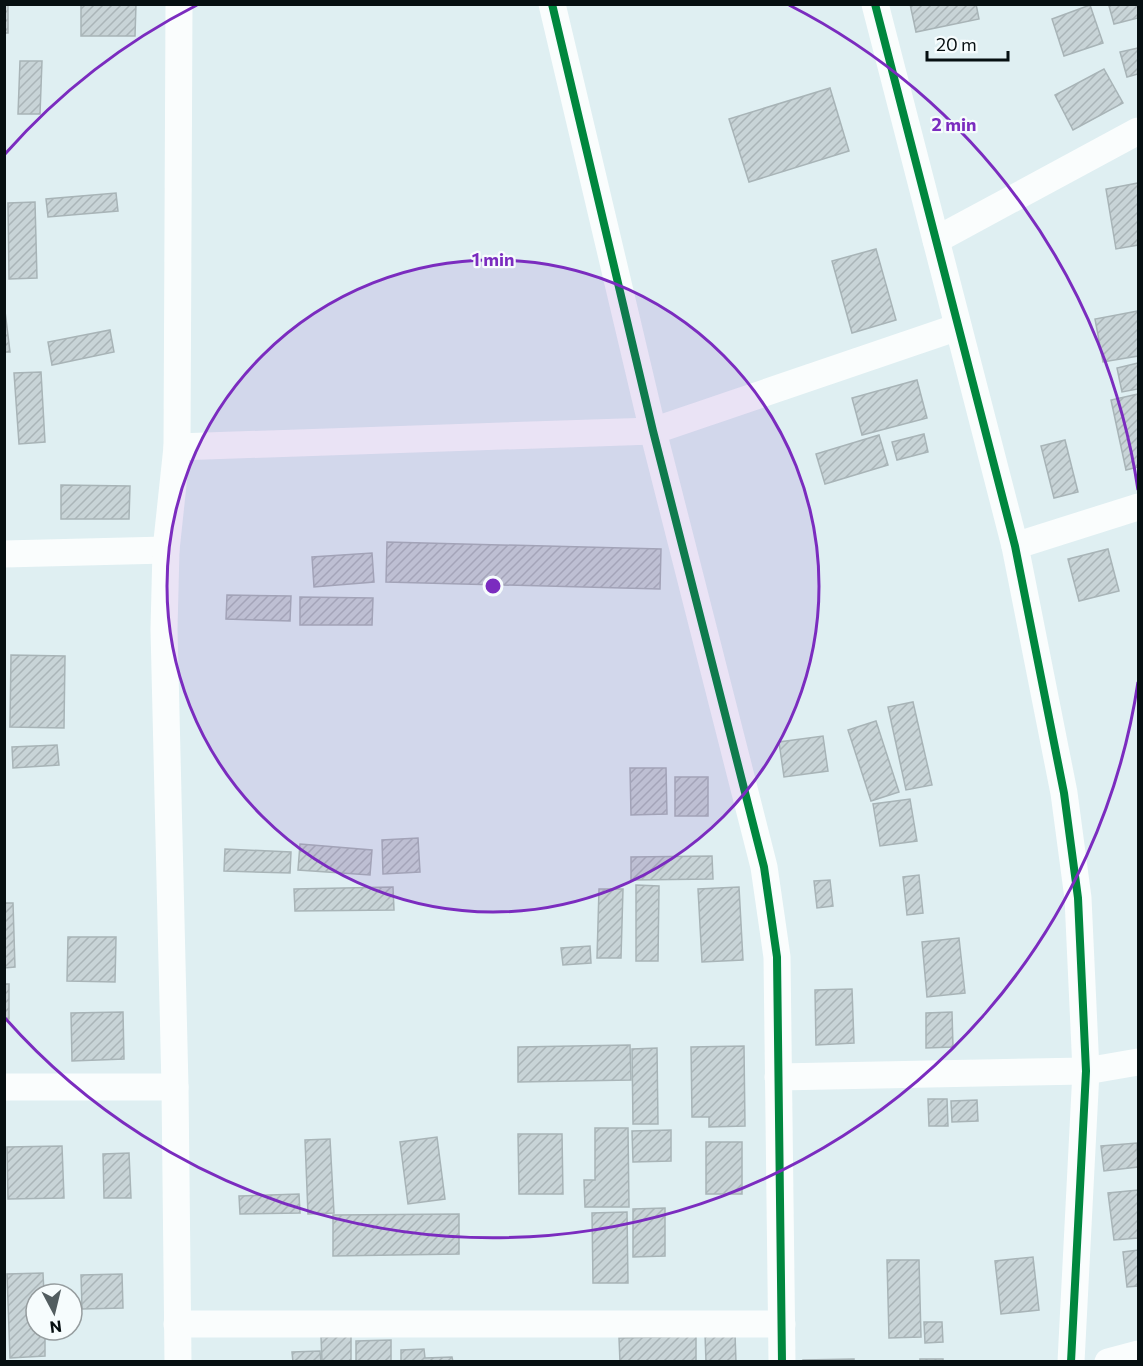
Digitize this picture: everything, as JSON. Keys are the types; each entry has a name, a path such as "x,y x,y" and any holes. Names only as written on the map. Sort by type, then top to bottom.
{"street":[{"path":"177,1362 175,1087 164,629 166,550 177,447 179,4"},
{"path":"552,4 653,431 764,867 777,957 782,1362"},
{"path":"875,4 1015,546 1064,793 1078,898 1086,1071 1071,1362"},
{"path":"936,240 1138,131"},
{"path":"177,447 653,431 958,327"},
{"path":"1015,546 1138,507"},
{"path":"4,554 166,550"},
{"path":"778,1077 1086,1071 1138,1062"},
{"path":"4,1087 175,1087"},
{"path":"177,1324 782,1324"},
{"path":"1108,1362 1138,1354"}],"building":[{"path":"4,4 8,4 8,33 4,33"},
{"path":"81,4 136,4 135,36 81,36"},
{"path":"910,4 976,4 979,19 916,32"},
{"path":"1138,4 1138,18 1114,24 1109,6"},
{"path":"1090,5 1103,43 1064,56 1052,19"},
{"path":"1138,48 1138,74 1127,77 1120,52"},
{"path":"20,61 42,61 40,114 18,114"},
{"path":"1104,69 1123,103 1073,130 1055,95"},
{"path":"830,88 849,151 749,182 729,119"},
{"path":"1138,183 1138,245 1116,249 1106,189"},
{"path":"116,193 118,211 48,217 46,199"},
{"path":"35,202 37,278 9,279 8,203"},
{"path":"876,249 896,320 852,333 832,261"},
{"path":"4,303 10,352 4,352"},
{"path":"1138,311 1138,356 1103,362 1095,319"},
{"path":"110,330 114,352 52,365 48,342"},
{"path":"1138,363 1138,389 1122,392 1117,368"},
{"path":"41,372 45,442 19,444 14,373"},
{"path":"917,380 927,418 862,435 852,398"},
{"path":"1138,394 1138,467 1126,470 1111,400"},
{"path":"924,434 928,452 897,460 892,442"},
{"path":"879,435 888,465 825,484 816,454"},
{"path":"1065,440 1078,492 1054,498 1041,446"},
{"path":"61,485 130,486 129,519 61,519"},
{"path":"387,542 661,549 660,589 386,582"},
{"path":"1108,549 1119,591 1079,601 1068,559"},
{"path":"372,553 374,582 314,587 312,557"},
{"path":"227,595 291,596 290,621 226,619"},
{"path":"300,597 373,598 372,625 300,625"},
{"path":"11,655 65,656 64,728 10,727"},
{"path":"913,702 932,785 906,790 888,707"},
{"path":"876,721 899,792 871,801 848,730"},
{"path":"823,736 828,771 784,777 779,742"},
{"path":"57,745 59,765 13,768 12,747"},
{"path":"630,768 666,768 667,814 631,815"},
{"path":"675,777 708,777 708,816 675,816"},
{"path":"910,799 917,841 880,846 873,804"},
{"path":"418,838 420,872 383,874 382,840"},
{"path":"300,844 372,850 370,875 298,870"},
{"path":"225,849 291,852 290,873 224,871"},
{"path":"712,856 713,879 631,880 631,857"},
{"path":"919,875 923,913 907,915 903,877"},
{"path":"830,880 833,906 817,908 814,881"},
{"path":"636,885 659,886 658,961 636,961"},
{"path":"393,887 394,910 295,911 294,889"},
{"path":"739,887 743,960 702,962 698,889"},
{"path":"599,889 623,889 621,958 597,958"},
{"path":"4,903 13,903 15,967 4,968"},
{"path":"68,937 116,937 115,982 67,981"},
{"path":"959,938 965,993 927,997 922,942"},
{"path":"590,946 591,963 563,965 561,948"},
{"path":"4,984 9,984 9,1019 4,1020"},
{"path":"852,989 854,1043 816,1045 815,990"},
{"path":"123,1012 124,1059 72,1061 71,1013"},
{"path":"952,1012 953,1047 926,1048 926,1013"},
{"path":"630,1045 631,1080 518,1082 518,1047"},
{"path":"744,1046 745,1126 709,1127 709,1117 692,1117 691,1047"},
{"path":"657,1048 658,1124 633,1124 632,1049"},
{"path":"928,1099 947,1099 948,1126 929,1126"},
{"path":"977,1100 978,1121 952,1122 951,1101"},
{"path":"595,1128 628,1128 629,1207 585,1207 584,1180 595,1180"},
{"path":"671,1130 671,1161 633,1162 632,1131"},
{"path":"518,1134 562,1134 563,1194 519,1194"},
{"path":"437,1137 445,1199 408,1204 400,1142"},
{"path":"330,1139 334,1213 308,1214 305,1140"},
{"path":"706,1142 742,1142 742,1194 706,1194"},
{"path":"1137,1143 1138,1167 1104,1171 1101,1146"},
{"path":"62,1146 64,1198 8,1199 7,1147"},
{"path":"129,1153 131,1198 104,1198 103,1154"},
{"path":"1138,1190 1138,1238 1114,1240 1108,1193"},
{"path":"299,1194 300,1213 240,1214 239,1196"},
{"path":"665,1208 665,1256 633,1257 633,1209"},
{"path":"627,1212 628,1283 593,1283 592,1213"},
{"path":"459,1214 459,1254 333,1256 333,1215"},
{"path":"1138,1250 1138,1286 1127,1287 1123,1252"},
{"path":"1033,1257 1039,1310 1001,1314 995,1261"},
{"path":"887,1260 919,1260 921,1337 889,1338"},
{"path":"43,1273 43,1282 24,1282 24,1342 45,1342 45,1356 10,1358 7,1274"},
{"path":"122,1274 123,1308 84,1309 84,1282 81,1282 81,1275"},
{"path":"924,1322 942,1322 943,1342 925,1343"},
{"path":"705,1334 735,1334 736,1362 706,1362"},
{"path":"351,1336 351,1362 322,1362 321,1337"},
{"path":"696,1336 696,1362 620,1362 619,1338"},
{"path":"391,1340 391,1362 356,1362 356,1341"},
{"path":"424,1349 425,1358 452,1357 453,1362 401,1362 401,1350"},
{"path":"320,1351 321,1362 293,1362 292,1352"},
{"path":"854,1359 854,1362 803,1362 803,1360"},
{"path":"920,1359 943,1359 943,1362 920,1362"}],"cycle path":[{"path":"552,4 653,431 764,867 777,957 782,1362"},
{"path":"875,4 1015,546 1064,793 1078,898 1086,1071 1071,1362"}]}
